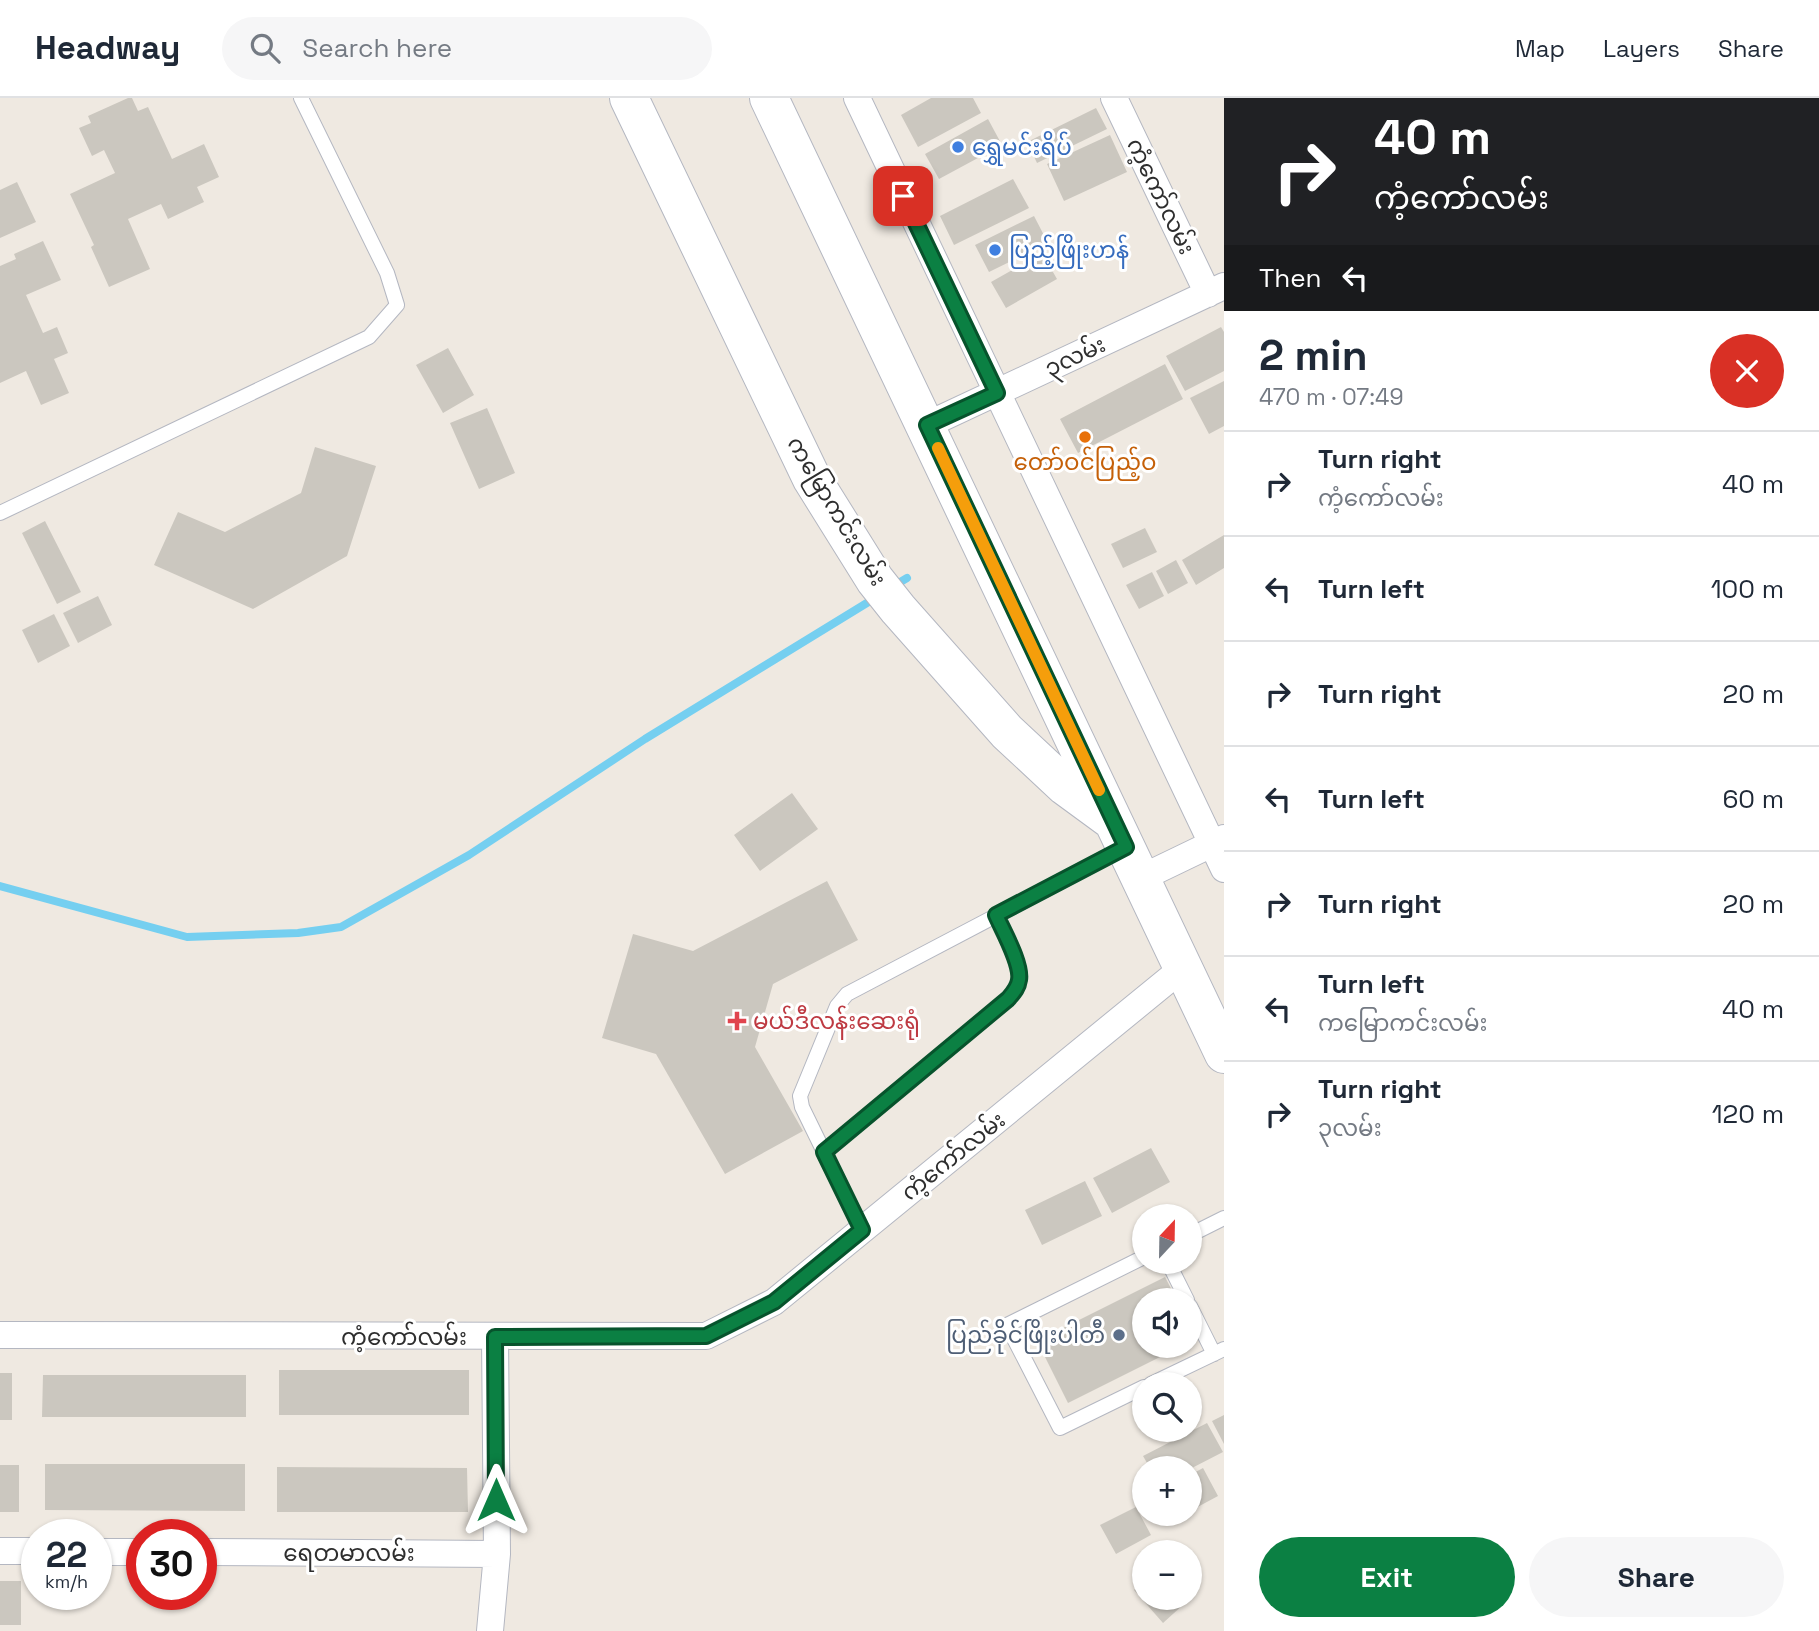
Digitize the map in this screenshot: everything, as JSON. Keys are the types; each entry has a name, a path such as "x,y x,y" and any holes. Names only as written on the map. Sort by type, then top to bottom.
{"main road":[{"name":"ကမြောကင်းလမ်း","path":"629,98 812,479 875,580 1007,732 1127,849"},
{"name":"ကမြောကင်းလမ်း","path":"769,98 927,425 1224,1054"}],"street":[{"path":"857,98 997,393 1218,841 1224,869"},
{"name":"ကံ့ကော်လမ်း","path":"1114,98 1216,290"},
{"name":"၃လမ်း","path":"927,425 1216,290"},
{"path":"1127,849 1218,841"},
{"name":"ကံ့ကော်လမ်း","path":"0,1335 706,1336 774,1302 1184,967"},
{"path":"490,1631 497,1554 495,1337"},
{"path":"0,1551 21,1551"},
{"name":"ရေတမာလမ်း","path":"217,1552 497,1554"}],"lane":[{"path":"0,513 369,337 397,305 387,273 301,98"},
{"path":"862,1230 802,1107 800,1096 837,1006 847,994 1127,849"},
{"path":"824,1152 1008,999 1017,988 1020,976 1017,963 996,915"},
{"path":"1202,1229 1224,1218"},
{"path":"1132,1263 1007,1325 1060,1428 1132,1393"},
{"path":"1176,1372 1219,1351 1202,1325"}],"building":[{"path":"132,98 138,111 148,107 172,159 204,144 219,177 197,187 204,202 168,219 161,204 128,219 150,269 109,287 91,247 94,245 70,194 115,173 104,150 92,156 79,128 91,123 88,116"},
{"path":"931,98 973,98 981,113 918,147 901,115"},
{"path":"1096,108 1107,129 1037,163 1027,142"},
{"path":"988,119 1002,145 939,179 925,154"},
{"path":"1110,135 1127,172 1064,201 1047,164"},
{"path":"1013,179 1029,208 954,245 940,216"},
{"path":"17,182 36,222 0,238 0,190"},
{"path":"1034,216 1048,243 989,272 975,245"},
{"path":"43,241 61,280 26,295 43,333 57,327 68,353 54,359 69,393 41,405 26,371 0,383 0,266 16,259 14,254"},
{"path":"1042,253 1057,279 1006,308 991,282"},
{"path":"1221,327 1224,332 1224,371 1185,391 1166,356"},
{"path":"448,348 474,395 443,413 416,365"},
{"path":"1165,364 1183,399 1078,453 1060,419"},
{"path":"1224,381 1224,426 1209,434 1190,398"},
{"path":"487,408 515,473 479,489 450,423"},
{"path":"315,447 376,466 347,556 253,609 154,565 178,512 225,532 301,493"},
{"path":"45,521 81,592 57,604 22,533"},
{"path":"1145,528 1157,552 1123,568 1111,544"},
{"path":"1224,535 1224,568 1196,585 1182,560"},
{"path":"1176,560 1188,583 1168,594 1156,571"},
{"path":"1152,572 1164,596 1139,609 1126,585"},
{"path":"98,596 112,625 78,643 63,613"},
{"path":"54,614 70,646 38,663 22,630"},
{"path":"792,793 818,829 760,871 734,835"},
{"path":"827,881 858,940 773,984 755,1047 803,1131 725,1174 656,1054 602,1038 633,934 693,951"},
{"path":"1151,1148 1170,1182 1112,1213 1093,1178"},
{"path":"1085,1181 1102,1216 1042,1245 1025,1210"},
{"path":"1165,1277 1171,1288 1143,1288"},
{"path":"1132,1294 1132,1358 1158,1358 1068,1403 1037,1341"},
{"path":"279,1370 469,1370 469,1415 279,1415"},
{"path":"0,1373 12,1373 12,1420 0,1420"},
{"path":"43,1375 246,1375 246,1417 42,1417"},
{"path":"1224,1415 1224,1444 1212,1421"},
{"path":"1207,1423 1223,1452 1202,1463 1202,1456 1143,1456 1170,1442 1202,1442 1202,1426"},
{"path":"45,1464 245,1464 245,1511 45,1510"},
{"path":"0,1465 19,1465 19,1512 0,1512"},
{"path":"277,1467 467,1468 468,1512 277,1512"},
{"path":"1202,1469 1218,1496 1202,1505"},
{"path":"1132,1509 1132,1526 1146,1526 1151,1535 1142,1540 1132,1540 1132,1545 1116,1554 1100,1525"},
{"path":"0,1581 21,1581 21,1625 0,1625"},
{"path":"1152,1610 1177,1610 1163,1623"}],"waterway":[{"path":"892,587 907,578"},
{"path":"0,886 187,937 298,933 341,927 469,855 645,739 875,598"}],"slow traffic":[{"path":"938,448 1099,790"}],"place":[{"name":"ရွှေမင်းရိပ်","path":"958,147"},
{"name":"ပြည့်ဖြိုးဟန်","path":"995,250"},
{"name":"တော်ဝင်ပြည့်ဝ","path":"1085,437"},
{"name":"မယ်ဒီလန်းဆေးရုံ","path":"737,1021"},
{"name":"ပြည်ခိုင်ဖြိုးပါတီ","path":"1119,1335"}],"route":[{"path":"496,1500 495,1337 706,1336 774,1302 862,1230 824,1152 1008,999 1017,988 1020,976 1017,963 996,915 1126,847 927,425 997,393 903,196"}]}
